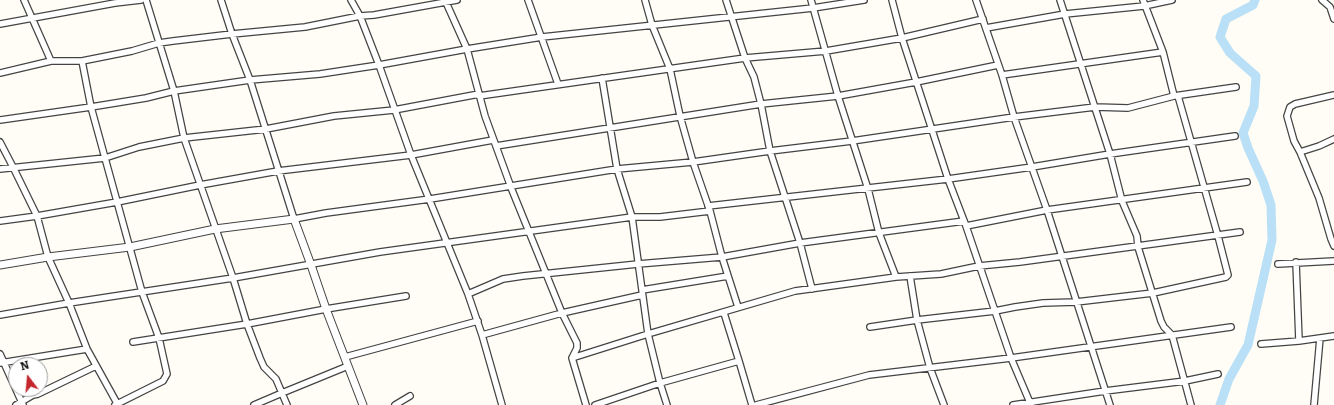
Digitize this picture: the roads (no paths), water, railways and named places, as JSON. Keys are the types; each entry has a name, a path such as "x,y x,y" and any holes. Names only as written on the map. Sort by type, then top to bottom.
{"street":[{"path":"24,0 51,61"},
{"path":"0,24 115,3 141,0"},
{"path":"146,0 174,91 184,138 248,324 264,367 276,379 287,405"},
{"path":"221,0 232,34 250,80 294,219 312,265 326,309 363,405"},
{"path":"351,0 360,16 411,155 468,294 478,321 502,405"},
{"path":"0,73 51,61 82,60 132,51 159,43 305,27 360,16 374,15 457,0"},
{"path":"528,0 558,84"},
{"path":"645,0 652,25 670,69 680,116 693,162 709,208 722,257 738,307"},
{"path":"726,0 745,58 754,77 770,151 786,197 812,289"},
{"path":"811,0 838,96 868,189 879,232 896,276"},
{"path":"0,120 146,98 174,91 250,80 320,74 379,65 542,37 813,8 864,0"},
{"path":"892,0 902,38 931,130 1011,358 1030,404"},
{"path":"976,0 1002,75 1014,117 1047,210 1090,347 1110,405"},
{"path":"1060,0 1110,154 1122,201 1137,236 1138,247 1161,321 1164,327 1172,335 1191,405"},
{"path":"986,28 1065,14 1172,0"},
{"path":"1322,0 1330,7 1334,19"},
{"path":"445,1 467,49 493,140 510,186 562,313 577,343 577,348 572,358 586,405"},
{"path":"870,327 995,311 1015,306 1076,302 1153,293 1226,277 1228,275 1191,143 1162,52 1144,3"},
{"path":"0,168 105,158 138,147 184,138 266,129 334,116 394,110 479,95 745,58 826,51 902,38 983,19"},
{"path":"1002,75 1162,52"},
{"path":"0,142 14,167 37,216 48,257 69,303 87,349 117,405 163,381 167,374 159,338 142,292 117,202 91,107 82,60"},
{"path":"496,146 761,104 838,96 998,65"},
{"path":"602,78 609,128 617,169 632,217 648,334 667,405"},
{"path":"0,265 48,257 130,247 215,229 430,199 617,169 693,162 1095,107 1128,108 1176,96 1236,87"},
{"path":"1334,95 1295,104 1290,107 1287,116 1294,141 1319,198 1334,246"},
{"path":"0,315 312,265 380,252 528,230 632,217 660,217 709,208 786,197 948,179 1235,136"},
{"path":"1300,152 1334,139"},
{"path":"0,221 117,202 200,184 278,171 411,155 493,140"},
{"path":"468,294 504,279 638,264 722,257 800,243 879,232 965,224 1047,210 1122,201 1247,182"},
{"path":"572,358 648,334 724,313 738,307 796,291 896,276 940,274 979,266 1138,247 1240,232"},
{"path":"1278,264 1334,261"},
{"path":"1296,262 1299,341"},
{"path":"482,335 642,292 728,276"},
{"path":"910,276 917,320 930,368 944,405"},
{"path":"133,342 248,324 406,296"},
{"path":"724,313 752,405"},
{"path":"345,357 478,321"},
{"path":"756,405 869,375 1011,358 1231,327"},
{"path":"1262,344 1334,336"},
{"path":"1314,405 1320,338"},
{"path":"2,363 47,357 87,349"},
{"path":"0,354 2,363 20,404 33,395 96,366"},
{"path":"595,405 660,383 739,361"},
{"path":"254,405 282,392 348,366"},
{"path":"1013,405 1030,404 1105,391 1185,381 1218,374"},
{"path":"395,405 410,396"}],"waterway":[{"path":"1220,405 1229,379 1248,345 1272,240 1271,205 1263,181 1243,133 1254,106 1256,76 1230,53 1220,37 1226,19 1253,5 1255,0"}]}
